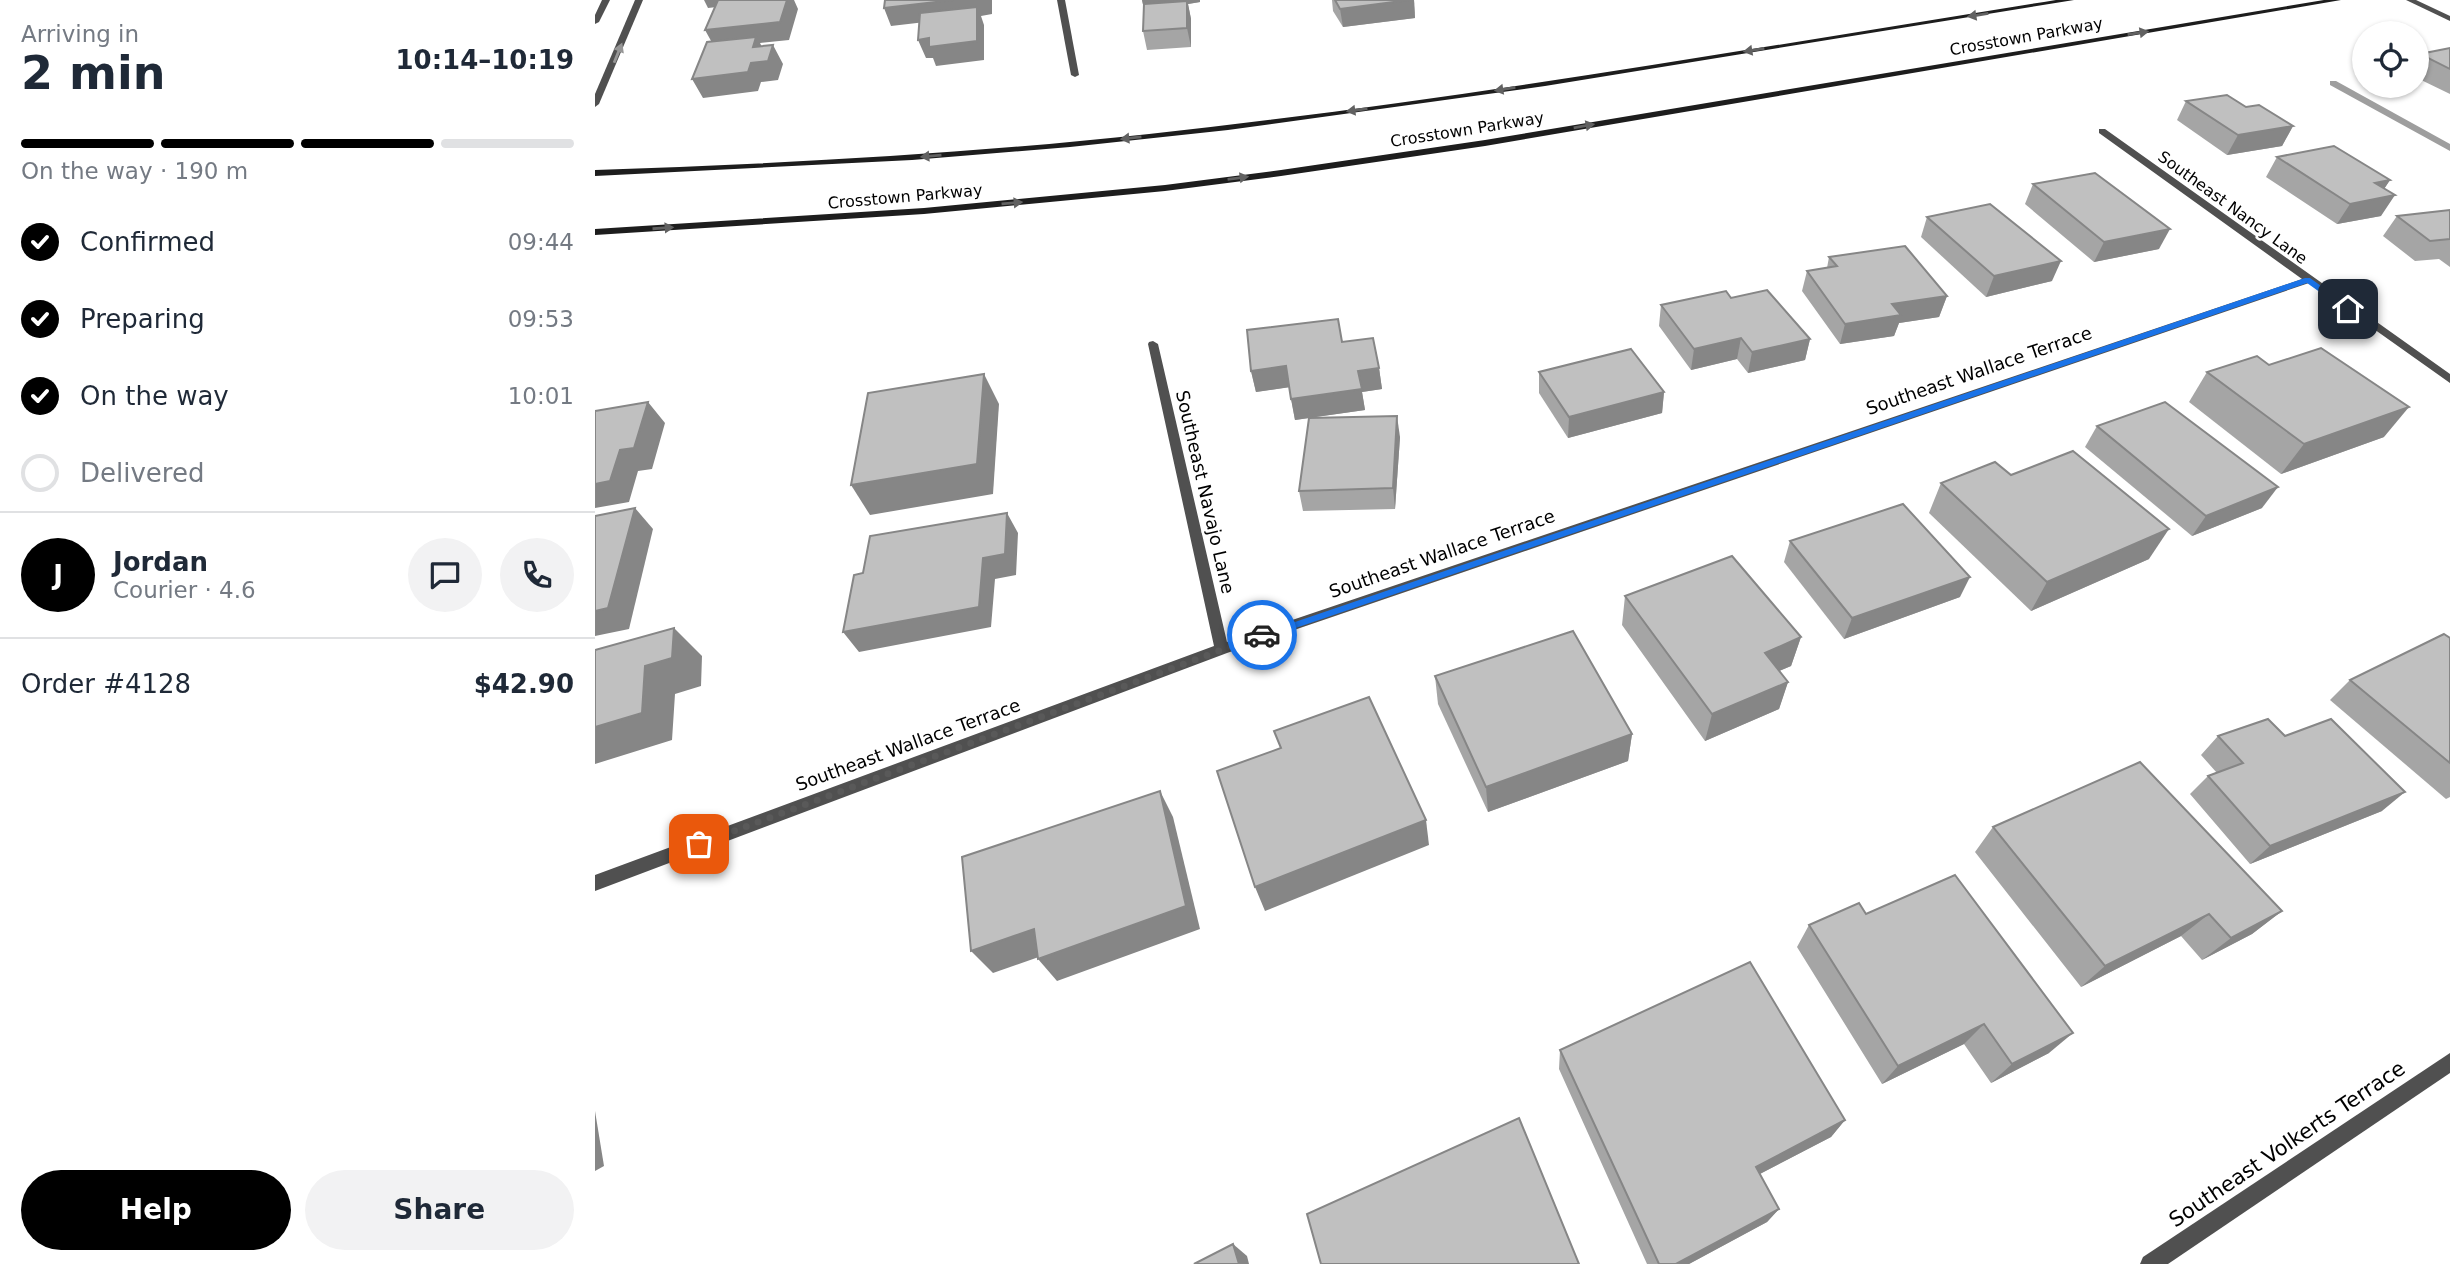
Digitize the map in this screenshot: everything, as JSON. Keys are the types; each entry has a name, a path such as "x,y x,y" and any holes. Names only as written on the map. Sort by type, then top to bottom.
{"main road":[{"name":"Crosstown Parkway","path":"595,173 919,157 1226,127 1425,101 2070,0"},
{"name":"Crosstown Parkway","path":"595,232 937,210 1281,173 1485,144 2337,0"}],"street":[{"path":"595,22 605,0"},
{"path":"595,104 639,0"},
{"path":"1061,0 1075,75"},
{"path":"2410,0 2450,19"},
{"name":"Southeast Nancy Lane","path":"2102,131 2450,379"},
{"name":"Southeast Wallace Terrace","path":"595,883 1222,649 2308,280"},
{"name":"Southeast Navajo Lane","path":"1153,344 1222,649"},
{"name":"Southeast Volkerts Terrace","path":"2150,1264 2450,1062"}],"building":[{"path":"718,0 787,0 780,22 705,30"},
{"path":"885,0 953,0 884,8"},
{"path":"1335,0 1409,0 1340,9"},
{"path":"1187,1 1187,28 1143,31 1144,4"},
{"path":"977,7 977,41 929,47 929,38 918,40 920,13"},
{"path":"756,37 753,47 773,45 768,61 751,63 748,72 692,79 707,42"},
{"path":"2450,48 2450,69 2429,58 2429,52"},
{"path":"2227,95 2246,107 2259,105 2293,126 2238,135 2186,101"},
{"path":"2334,146 2390,180 2375,183 2395,195 2350,204 2277,157"},
{"path":"2095,173 2170,229 2104,242 2033,184"},
{"path":"1990,204 2061,261 1994,276 1927,217"},
{"path":"2450,210 2450,239 2430,241 2397,216"},
{"path":"1905,246 1947,296 1892,304 1901,315 1845,324 1807,271 1837,266 1829,257"},
{"path":"1767,290 1810,339 1752,352 1741,338 1694,349 1661,305 1726,291 1731,298"},
{"path":"1338,319 1342,342 1373,338 1379,368 1358,371 1362,389 1291,399 1286,366 1251,371 1247,330"},
{"path":"2321,348 2409,407 2304,444 2207,372 2257,356 2269,365"},
{"path":"1631,349 1664,392 1569,417 1539,372"},
{"path":"984,374 977,464 851,485 868,393"},
{"path":"648,402 634,448 620,450 610,481 595,484 595,411"},
{"path":"2165,402 2278,487 2206,516 2097,426"},
{"path":"1397,416 1393,488 1299,491 1309,418"},
{"path":"2073,451 2169,529 2047,582 1941,483 1995,462 2011,475"},
{"path":"1903,504 1970,577 1852,618 1790,541"},
{"path":"635,508 608,608 595,611 595,516"},
{"path":"1007,513 1005,554 983,558 979,607 843,632 854,575 863,573 870,536"},
{"path":"1732,556 1801,637 1765,653 1788,682 1712,714 1625,596"},
{"path":"674,628 672,658 645,666 642,713 595,727 595,650"},
{"path":"1573,631 1632,734 1486,787 1435,676"},
{"path":"2444,634 2450,638 2450,763 2350,680"},
{"path":"1369,697 1426,820 1255,887 1217,771 1281,748 1274,731"},
{"path":"2268,719 2285,736 2331,719 2405,792 2270,846 2208,776 2243,763 2218,736"},
{"path":"2140,762 2282,911 2231,938 2209,914 2105,966 1993,827"},
{"path":"1160,791 1186,906 1038,959 1034,929 971,951 962,857"},
{"path":"1955,875 2073,1033 2012,1064 1984,1024 1898,1066 1809,925 1859,903 1866,914"},
{"path":"1750,962 1845,1120 1756,1167 1779,1209 1676,1264 1659,1264 1560,1050"},
{"path":"1519,1118 1579,1264 1321,1264 1307,1214"},
{"path":"1233,1244 1239,1264 1194,1264"}],"waterway":[{"path":"2333,83 2450,148"}],"way so far":[{"path":"699,844 1262,635"}],"route":[{"path":"1262,635 2308,280 2348,309"}]}
